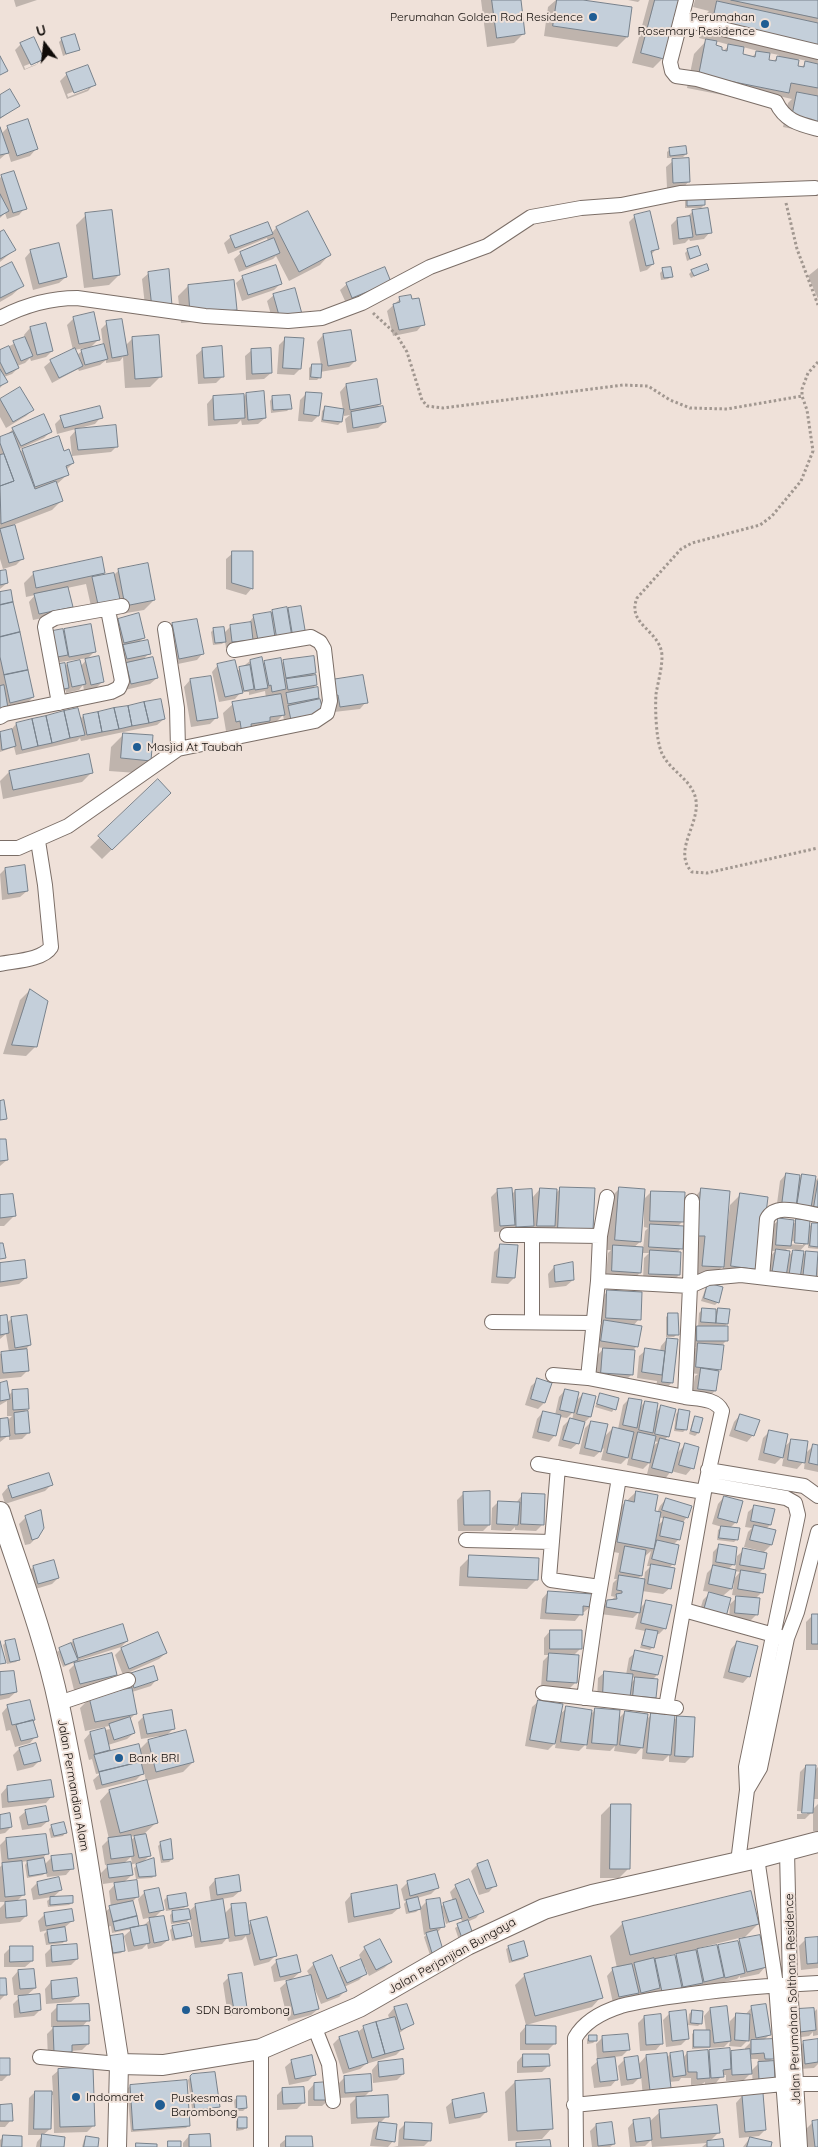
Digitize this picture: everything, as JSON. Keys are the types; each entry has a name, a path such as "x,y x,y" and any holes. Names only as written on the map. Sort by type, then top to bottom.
{"main road":[{"name":"Jalan Permandian Alam","path":"0,1512 34,1616 58,1703 80,1820 118,2064"},
{"name":"Jalan Perjanjian Bungaya","path":"118,2064 163,2065 261,2049 359,2007 468,1945 530,1915 592,1894 748,1860 818,1842"}],"street":[{"path":"686,0 670,62 672,71 676,76 706,82 776,102 781,112 789,119 818,129"},
{"path":"681,20 818,52"},
{"path":"0,318 26,306 58,298 77,298 205,316 288,321 322,318 362,303 430,267 487,246 530,217 581,208 621,205 680,193 814,188"},
{"path":"59,703 45,627 46,623 54,618 108,610 122,606"},
{"path":"0,717 5,714 111,692 119,688 122,681 108,610"},
{"path":"165,629 177,708 178,749"},
{"path":"0,848 18,848 38,841 68,826 178,749 315,721 327,713 330,701 324,650 316,638 311,637 234,650"},
{"path":"0,964 41,955 51,947 45,884 38,841"},
{"path":"588,1378 598,1281 600,1236 607,1197"},
{"path":"685,1397 692,1201"},
{"path":"762,1277 767,1219 770,1214 780,1209 818,1215"},
{"path":"507,1235 600,1236"},
{"path":"532,1235 532,1321"},
{"path":"598,1281 690,1286 708,1278 741,1275 818,1284"},
{"path":"492,1322 594,1323"},
{"path":"543,1693 671,1708 684,1610 706,1482 722,1411 718,1405 709,1401 588,1378 553,1375"},
{"path":"538,1464 619,1478 804,1486 818,1495"},
{"path":"558,1467 549,1576 551,1580 600,1587"},
{"path":"584,1698 600,1587 619,1478"},
{"path":"706,1482 786,1498 795,1503 798,1515 746,1767 747,1790"},
{"path":"795,1503 818,1495"},
{"path":"747,1790 760,1768 787,1638 797,1612 818,1532"},
{"path":"466,1540 552,1542"},
{"path":"684,1610 787,1638"},
{"path":"58,1703 128,1680"},
{"name":"Jalan Perumahan Solthana Residence","path":"747,1790 748,1860 776,1985 789,2084 800,2147"},
{"name":"Jalan Perumahan Solthana Residence","path":"787,1851 790,1984 788,2147"},
{"path":"576,2147 574,2105 575,2038 581,2028 594,2018 620,2007 670,1997 732,1988 818,1983"},
{"path":"314,2026 329,2064 333,2101"},
{"path":"261,2049 261,2147"},
{"path":"40,2058 118,2064 117,2147"},
{"path":"574,2105 789,2084 818,2084"}],"path":[{"path":"784,190 797,249 818,305"},
{"path":"362,303 396,334 407,352 422,400 427,406 443,408 623,385 648,386 670,400 690,408 727,409 802,396"},
{"path":"818,362 803,382 802,396 807,410 813,451 801,482 772,516 760,525 692,543 681,549 637,598 633,607 636,617 650,631 659,644 662,655 656,697 661,750 667,762 688,781 697,803 695,817 683,858 686,866 692,872 707,873 818,848"}],"building":[{"name":"Perumahan Golden Rod Residence","path":"492,0 521,0 525,34 497,38"},
{"name":"Perumahan Golden Rod Residence","path":"557,0 583,0 632,7 628,37 553,26"},
{"name":"Perumahan Rosemary Residence","path":"655,0 679,0 664,59 641,53"},
{"name":"Perumahan Rosemary Residence","path":"731,0 818,0 818,18"},
{"name":"Perumahan Rosemary Residence","path":"717,1 818,23 818,48 712,25"},
{"path":"75,34 80,50 66,54 61,38"},
{"path":"34,37 44,59 31,65 20,43"},
{"path":"706,39 717,41 716,45 722,47 722,50 727,51 728,44 744,47 743,54 755,57 756,51 770,53 769,60 776,61 777,56 799,60 798,66 804,67 805,61 818,64 818,88 791,83 789,93 699,75"},
{"path":"0,56 8,71 0,75"},
{"path":"88,65 96,85 74,93 66,73"},
{"path":"10,89 20,106 0,118 0,95"},
{"path":"797,92 818,96 818,122 792,117"},
{"path":"28,119 38,149 17,156 7,126"},
{"path":"0,127 9,153 0,155"},
{"path":"686,146 687,154 670,156 669,148"},
{"path":"689,158 690,182 673,183 672,159"},
{"path":"14,171 27,209 13,213 1,175"},
{"path":"0,194 9,211 0,216"},
{"path":"705,194 705,205 687,206 687,195"},
{"path":"708,208 712,233 696,235 692,210"},
{"path":"112,210 120,275 93,279 85,213"},
{"path":"308,211 331,255 299,272 276,227"},
{"path":"650,211 659,249 651,251 654,264 646,266 634,215"},
{"path":"690,216 693,237 679,239 677,218"},
{"path":"268,222 273,234 235,248 230,236"},
{"path":"4,230 16,250 0,259 0,232"},
{"path":"274,238 280,253 246,267 240,252"},
{"path":"59,243 67,277 39,284 30,250"},
{"path":"698,246 701,255 690,259 687,249"},
{"path":"12,262 24,286 0,298 0,268"},
{"path":"707,264 709,270 694,276 691,270"},
{"path":"276,265 282,284 248,295 242,276"},
{"path":"385,267 391,282 352,298 346,283"},
{"path":"671,267 673,277 664,278 662,268"},
{"path":"169,269 172,306 152,308 148,272"},
{"path":"234,280 237,310 190,314 188,285"},
{"path":"295,288 302,314 280,319 273,294"},
{"path":"411,295 412,299 419,298 425,325 399,330 393,304 400,302 399,297"},
{"path":"94,312 100,340 79,344 73,317"},
{"path":"122,319 128,355 112,358 106,321"},
{"path":"46,323 53,351 37,355 30,327"},
{"path":"351,330 356,361 328,366 323,334"},
{"path":"159,335 162,377 135,379 132,337"},
{"path":"25,337 33,356 21,361 13,341"},
{"path":"285,337 304,338 301,369 283,368"},
{"path":"104,344 108,359 85,365 81,350"},
{"path":"9,346 19,368 6,374 0,362 0,350"},
{"path":"222,346 224,377 204,378 202,348"},
{"path":"75,348 83,366 59,378 50,360"},
{"path":"271,348 272,373 252,374 251,349"},
{"path":"312,364 322,364 321,378 311,377"},
{"path":"0,369 8,382 0,386"},
{"path":"377,379 381,404 350,410 346,384"},
{"path":"20,387 34,410 13,422 0,399"},
{"path":"264,391 266,418 248,420 246,393"},
{"path":"306,392 322,393 319,416 304,414"},
{"path":"244,394 245,418 214,420 213,396"},
{"path":"290,395 292,409 273,410 272,396"},
{"path":"100,406 103,418 64,428 60,416"},
{"path":"325,406 344,409 342,422 323,420"},
{"path":"383,406 386,422 353,428 351,412"},
{"path":"44,414 52,432 21,446 12,428"},
{"path":"116,425 118,447 78,450 75,429"},
{"path":"13,432 35,489 56,481 63,501 1,524 0,486 14,481 0,443 0,437"},
{"path":"59,436 64,451 69,449 74,463 66,466 69,475 35,487 22,449"},
{"path":"4,454 14,481 0,486 0,455"},
{"path":"15,525 24,559 9,563 0,529"},
{"path":"232,551 253,551 253,589 232,583"},
{"path":"102,557 105,573 36,588 33,572"},
{"path":"148,563 155,600 125,606 118,569"},
{"path":"6,570 8,583 0,585 0,571"},
{"path":"114,573 121,604 99,609 92,577"},
{"path":"68,587 73,607 39,614 34,594"},
{"path":"11,590 13,602 0,605 0,592"},
{"path":"13,602 20,632 0,637 0,605"},
{"path":"301,606 306,636 293,638 288,608"},
{"path":"287,607 292,637 277,640 272,610"},
{"path":"271,612 275,637 258,640 253,615"},
{"path":"139,613 145,638 124,643 118,619"},
{"path":"197,619 204,654 179,659 172,623"},
{"path":"251,622 253,640 232,642 230,625"},
{"path":"91,624 96,652 69,657 64,629"},
{"path":"224,627 226,642 215,643 213,628"},
{"path":"63,629 68,655 52,658 47,632"},
{"path":"20,632 28,670 4,675 0,657 0,637"},
{"path":"148,640 151,654 127,659 123,645"},
{"path":"99,656 104,682 91,685 85,659"},
{"path":"314,656 316,673 286,678 283,660"},
{"path":"153,657 158,678 131,684 126,663"},
{"path":"262,657 268,688 255,690 250,660"},
{"path":"281,658 286,689 272,692 264,661"},
{"path":"80,660 86,684 72,687 67,663"},
{"path":"235,660 243,693 225,697 217,664"},
{"path":"65,663 69,688 58,690 53,665"},
{"path":"250,665 254,689 244,691 239,667"},
{"path":"28,670 34,697 10,703 4,675"},
{"path":"316,675 317,685 288,690 286,679"},
{"path":"363,675 368,703 340,707 338,695 333,696 331,680"},
{"path":"211,676 218,718 197,721 190,679"},
{"path":"4,685 8,708 0,709 0,686"},
{"path":"318,687 319,698 288,704 286,693"},
{"path":"281,694 285,715 270,717 270,721 251,724 252,732 242,734 240,721 236,722 232,702"},
{"path":"161,699 165,719 149,723 144,702"},
{"path":"320,699 324,714 291,720 288,706"},
{"path":"144,702 149,723 132,726 128,706"},
{"path":"128,706 132,726 119,729 114,708"},
{"path":"78,708 85,735 70,738 64,711"},
{"path":"114,708 119,729 102,732 98,712"},
{"path":"64,711 70,738 52,743 46,716"},
{"path":"98,712 102,732 87,735 83,715"},
{"path":"46,716 52,743 38,746 32,719"},
{"path":"32,719 38,746 22,750 16,723"},
{"path":"12,729 16,746 2,750 0,732"},
{"name":"Masjid At Taubah","path":"123,733 153,735 151,761 121,758"},
{"path":"89,754 93,773 13,790 9,771"},
{"path":"158,779 171,793 112,850 98,836"},
{"path":"25,865 28,891 8,894 5,868"},
{"path":"30,989 48,1001 37,1047 12,1045"},
{"path":"4,1100 7,1119 0,1120 0,1101"},
{"path":"0,1139 6,1139 8,1160 0,1161"},
{"path":"786,1173 800,1175 796,1207 782,1205"},
{"path":"802,1174 816,1176 811,1208 797,1206"},
{"path":"818,1181 818,1207 814,1207"},
{"path":"560,1187 595,1188 593,1230 558,1228"},
{"path":"619,1187 645,1189 641,1242 615,1240"},
{"path":"512,1188 515,1225 500,1226 497,1189"},
{"path":"540,1188 557,1189 555,1226 537,1226"},
{"path":"701,1188 730,1191 724,1267 702,1266 705,1236 697,1236"},
{"path":"532,1189 534,1226 516,1227 515,1190"},
{"path":"651,1191 685,1192 684,1222 650,1221"},
{"path":"740,1193 768,1197 759,1270 731,1266"},
{"path":"13,1194 16,1216 0,1218 0,1195"},
{"path":"778,1218 794,1220 791,1246 776,1245"},
{"path":"796,1219 810,1220 808,1244 795,1243"},
{"path":"812,1223 818,1223 818,1247 810,1246"},
{"path":"650,1224 684,1226 683,1249 649,1247"},
{"path":"0,1243 3,1243 6,1258 0,1259"},
{"path":"500,1244 518,1245 515,1278 497,1277"},
{"path":"613,1245 643,1247 641,1273 612,1271"},
{"path":"776,1249 790,1251 786,1277 772,1275"},
{"path":"650,1250 681,1252 680,1275 649,1274"},
{"path":"793,1250 804,1251 800,1279 789,1278"},
{"path":"806,1251 818,1252 816,1281 803,1279"},
{"path":"25,1260 27,1278 0,1282 0,1263"},
{"path":"573,1262 574,1280 555,1282 554,1266"},
{"path":"708,1283 723,1287 719,1303 704,1298"},
{"path":"607,1290 642,1292 641,1320 606,1318"},
{"path":"702,1308 716,1309 716,1323 701,1322"},
{"path":"718,1308 730,1309 728,1324 716,1323"},
{"path":"668,1313 678,1313 679,1335 668,1335"},
{"path":"7,1315 9,1333 0,1335 0,1316"},
{"path":"27,1315 31,1345 15,1348 11,1317"},
{"path":"604,1320 642,1326 638,1347 601,1341"},
{"path":"697,1326 728,1326 728,1341 697,1341"},
{"path":"667,1338 678,1339 673,1383 662,1382"},
{"path":"698,1343 724,1345 721,1370 696,1367"},
{"path":"603,1348 635,1350 633,1375 601,1373"},
{"path":"645,1348 665,1351 662,1375 642,1372"},
{"path":"27,1349 29,1371 3,1373 1,1352"},
{"path":"701,1368 719,1371 716,1391 698,1389"},
{"path":"537,1378 552,1383 545,1403 531,1399"},
{"path":"7,1381 10,1399 0,1401 0,1383"},
{"path":"28,1389 29,1409 13,1410 12,1390"},
{"path":"565,1389 579,1392 574,1413 560,1410"},
{"path":"583,1393 596,1396 591,1417 577,1414"},
{"path":"600,1393 619,1398 616,1410 597,1404"},
{"path":"629,1398 642,1400 637,1428 623,1425"},
{"path":"645,1401 658,1403 653,1433 639,1430"},
{"path":"661,1405 676,1409 669,1437 655,1434"},
{"path":"679,1409 690,1411 687,1430 676,1429"},
{"path":"28,1411 30,1433 15,1434 14,1413"},
{"path":"543,1411 561,1415 556,1436 538,1432"},
{"path":"740,1414 760,1420 754,1436 735,1430"},
{"path":"695,1416 703,1418 699,1433 691,1431"},
{"path":"8,1418 10,1436 0,1437 0,1419"},
{"path":"570,1418 585,1422 579,1444 563,1440"},
{"path":"591,1421 608,1424 601,1452 585,1448"},
{"path":"613,1427 634,1432 628,1458 607,1453"},
{"path":"769,1430 788,1434 783,1458 764,1453"},
{"path":"638,1432 656,1436 650,1463 632,1459"},
{"path":"660,1438 680,1443 672,1473 652,1468"},
{"path":"791,1439 808,1441 805,1463 788,1460"},
{"path":"685,1443 699,1447 694,1469 679,1465"},
{"path":"813,1444 818,1445 818,1465 809,1463"},
{"path":"49,1473 53,1485 12,1498 8,1486"},
{"path":"490,1491 490,1525 464,1525 463,1492"},
{"path":"636,1491 658,1495 655,1511 661,1512 654,1549 617,1542 625,1500 634,1502"},
{"path":"522,1493 545,1494 544,1525 521,1524"},
{"path":"724,1496 743,1501 737,1523 718,1518"},
{"path":"666,1498 692,1506 688,1518 662,1510"},
{"path":"498,1501 520,1502 518,1525 497,1524"},
{"path":"754,1505 775,1509 771,1525 751,1521"},
{"path":"41,1510 44,1528 38,1538 32,1540 25,1516"},
{"path":"664,1517 684,1522 680,1540 660,1536"},
{"path":"754,1525 776,1530 772,1545 750,1540"},
{"path":"721,1526 740,1528 738,1540 719,1538"},
{"path":"657,1540 679,1545 675,1565 652,1559"},
{"path":"719,1544 737,1547 735,1565 716,1562"},
{"path":"625,1546 646,1550 642,1576 620,1572"},
{"path":"743,1548 767,1553 764,1569 740,1565"},
{"path":"469,1555 539,1558 538,1580 468,1577"},
{"path":"54,1560 59,1578 38,1584 33,1566"},
{"path":"651,1564 675,1568 671,1589 648,1584"},
{"path":"713,1565 736,1570 732,1589 709,1584"},
{"path":"741,1570 766,1574 763,1593 738,1589"},
{"path":"619,1575 645,1579 640,1613 606,1607 607,1600 617,1599 616,1594 622,1593 622,1591 617,1590"},
{"path":"548,1591 593,1594 592,1607 583,1606 583,1615 546,1613"},
{"path":"709,1592 731,1598 726,1617 704,1610"},
{"path":"736,1596 760,1598 758,1615 735,1613"},
{"path":"646,1600 672,1605 666,1629 641,1623"},
{"path":"812,1614 818,1614 818,1644 812,1644"},
{"path":"123,1624 128,1641 78,1658 73,1640"},
{"path":"646,1629 658,1631 654,1648 642,1645"},
{"path":"550,1630 582,1630 582,1649 550,1649"},
{"path":"158,1632 167,1653 129,1669 121,1648"},
{"path":"15,1639 20,1660 10,1662 5,1641"},
{"path":"0,1641 6,1663 0,1664"},
{"path":"737,1641 758,1646 750,1677 729,1672"},
{"path":"71,1643 78,1660 65,1665 59,1648"},
{"path":"635,1650 663,1656 658,1675 631,1670"},
{"path":"112,1653 117,1675 80,1684 74,1663"},
{"path":"549,1653 579,1655 577,1683 547,1681"},
{"path":"154,1666 158,1680 134,1688 129,1674"},
{"path":"14,1671 17,1692 0,1695 0,1672"},
{"path":"604,1671 633,1674 630,1697 603,1694"},
{"path":"635,1677 658,1679 656,1698 633,1696"},
{"path":"132,1688 137,1714 95,1722 89,1697"},
{"path":"30,1700 35,1720 12,1725 7,1705"},
{"path":"538,1700 563,1704 555,1744 530,1740"},
{"path":"566,1706 592,1710 587,1745 561,1742"},
{"path":"595,1708 620,1710 617,1745 592,1743"},
{"path":"172,1710 175,1729 147,1734 143,1715"},
{"path":"625,1711 648,1714 643,1748 620,1745"},
{"path":"651,1713 675,1715 671,1755 647,1753"},
{"path":"677,1716 695,1717 693,1757 675,1756"},
{"path":"130,1717 135,1733 114,1740 109,1724"},
{"path":"33,1720 38,1737 21,1741 16,1725"},
{"path":"105,1728 110,1750 95,1754 90,1732"},
{"path":"186,1730 194,1762 156,1772 148,1740"},
{"path":"36,1743 41,1761 24,1765 19,1748"},
{"name":"Bank BRI","path":"139,1744 143,1761 99,1772 94,1755"},
{"path":"141,1762 144,1774 102,1785 99,1772"},
{"path":"806,1765 816,1765 813,1813 802,1813"},
{"path":"51,1780 54,1797 8,1802 7,1786"},
{"path":"147,1780 158,1823 120,1833 109,1790"},
{"path":"611,1804 631,1804 630,1869 610,1869"},
{"path":"46,1806 49,1821 28,1825 25,1810"},
{"path":"10,1813 12,1827 0,1829 0,1815"},
{"path":"64,1822 67,1833 54,1836 51,1825"},
{"path":"46,1834 49,1854 8,1859 6,1838"},
{"path":"146,1834 151,1856 139,1858 134,1836"},
{"path":"131,1835 134,1856 111,1859 108,1838"},
{"path":"171,1839 173,1859 163,1860 160,1842"},
{"path":"72,1854 74,1869 53,1871 51,1856"},
{"path":"44,1858 47,1873 29,1876 27,1861"},
{"path":"154,1858 156,1876 139,1877 136,1864"},
{"path":"488,1860 497,1886 486,1889 477,1864"},
{"path":"22,1861 25,1895 5,1897 2,1863"},
{"path":"131,1862 133,1875 109,1878 107,1865"},
{"path":"435,1874 439,1888 410,1896 407,1881"},
{"path":"239,1875 241,1891 217,1895 215,1879"},
{"path":"59,1877 62,1890 39,1895 37,1882"},
{"path":"469,1879 484,1912 469,1918 455,1885"},
{"path":"137,1880 139,1897 117,1900 114,1883"},
{"path":"397,1885 400,1908 354,1917 351,1894"},
{"path":"159,1888 164,1910 149,1913 144,1891"},
{"path":"751,1891 759,1924 630,1955 622,1922"},
{"path":"186,1893 188,1906 169,1909 167,1896"},
{"path":"73,1896 73,1903 50,1905 50,1897"},
{"path":"418,1897 421,1909 409,1912 406,1900"},
{"path":"440,1898 445,1927 430,1929 426,1900"},
{"path":"223,1899 229,1938 201,1942 195,1904"},
{"path":"456,1899 462,1918 449,1922 443,1903"},
{"path":"26,1900 27,1916 6,1918 5,1902"},
{"path":"133,1901 137,1916 113,1922 109,1906"},
{"path":"246,1903 250,1934 235,1936 231,1904"},
{"path":"72,1909 74,1921 46,1926 44,1913"},
{"path":"189,1909 191,1919 173,1922 172,1911"},
{"path":"137,1916 139,1926 115,1931 113,1922"},
{"path":"164,1916 169,1940 154,1943 149,1918"},
{"path":"267,1917 277,1956 260,1960 250,1921"},
{"path":"468,1920 474,1937 463,1941 457,1924"},
{"path":"189,1923 192,1936 175,1939 172,1926"},
{"path":"147,1925 150,1943 134,1946 130,1928"},
{"path":"65,1927 67,1941 49,1943 47,1930"},
{"path":"437,1930 443,1950 432,1953 426,1933"},
{"path":"123,1934 125,1951 113,1953 110,1936"},
{"path":"760,1935 767,1967 747,1972 739,1939"},
{"path":"818,1937 818,1963 807,1964 805,1938"},
{"path":"380,1939 392,1962 376,1970 364,1947"},
{"path":"524,1941 528,1956 512,1961 508,1946"},
{"path":"738,1941 745,1973 725,1978 718,1945"},
{"path":"77,1944 78,1959 52,1962 51,1946"},
{"path":"717,1945 724,1977 704,1982 697,1949"},
{"path":"10,1946 33,1946 33,1961 10,1962"},
{"path":"696,1950 703,1983 683,1987 676,1954"},
{"path":"297,1955 301,1972 280,1977 276,1960"},
{"path":"332,1955 347,1991 327,1999 313,1963"},
{"path":"675,1955 682,1988 662,1992 655,1959"},
{"path":"591,1956 603,1998 535,2016 524,1974"},
{"path":"654,1958 660,1988 641,1993 634,1963"},
{"path":"361,1959 367,1974 347,1983 340,1968"},
{"path":"632,1964 639,1993 619,1997 612,1968"},
{"path":"34,1969 36,1988 20,1989 18,1970"},
{"path":"242,1973 247,2008 234,2010 228,1975"},
{"path":"311,1975 319,2009 294,2015 286,1981"},
{"path":"0,1978 6,1978 7,1995 0,1995"},
{"path":"77,1978 79,1996 52,1999 51,1981"},
{"path":"40,1994 41,2010 20,2013 18,1996"},
{"path":"89,2004 90,2021 57,2021 57,2005"},
{"path":"407,2004 414,2024 401,2030 394,2007"},
{"path":"766,2004 771,2035 756,2038 751,2006"},
{"path":"727,2006 731,2041 714,2043 710,2008"},
{"path":"814,2008 816,2030 800,2032 797,2009"},
{"path":"686,2010 689,2039 672,2041 669,2012"},
{"path":"692,2010 703,2011 702,2024 691,2023"},
{"path":"736,2013 750,2014 749,2041 735,2040"},
{"path":"661,2014 663,2044 646,2045 644,2016"},
{"path":"395,2017 404,2049 385,2054 376,2022"},
{"path":"376,2022 385,2054 372,2058 363,2026"},
{"path":"526,2025 556,2026 556,2044 526,2044"},
{"path":"89,2026 89,2044 72,2045 72,2052 54,2053 53,2027"},
{"path":"694,2030 710,2030 710,2047 694,2047"},
{"path":"358,2031 368,2063 349,2069 339,2037"},
{"path":"628,2034 630,2050 603,2052 602,2036"},
{"path":"589,2035 597,2035 597,2041 589,2041"},
{"path":"773,2039 774,2059 765,2059 764,2053 751,2054 751,2040"},
{"path":"818,2039 818,2062 805,2064 803,2041"},
{"path":"730,2048 731,2069 723,2070 724,2077 711,2078 709,2050"},
{"path":"750,2049 752,2074 732,2075 731,2051"},
{"path":"708,2050 710,2078 697,2079 697,2072 688,2072 687,2052"},
{"path":"683,2051 686,2075 673,2077 670,2053"},
{"path":"667,2053 671,2088 650,2091 646,2055"},
{"path":"523,2054 549,2054 550,2066 523,2067"},
{"path":"312,2055 316,2075 295,2079 291,2060"},
{"path":"638,2056 641,2078 627,2080 624,2058"},
{"path":"615,2057 618,2080 600,2082 597,2059"},
{"path":"0,2058 10,2058 10,2075 0,2075"},
{"path":"403,2059 404,2074 379,2077 378,2062"},
{"path":"774,2061 775,2080 759,2080 758,2062"},
{"name":"Indomaret","path":"93,2067 95,2126 60,2127 58,2069"},
{"path":"215,2072 220,2107 195,2110 190,2076 192,2074"},
{"path":"371,2074 372,2091 345,2093 344,2076"},
{"path":"550,2079 553,2129 517,2131 515,2081"},
{"name":"Puskesmas Barombong","path":"187,2080 190,2126 133,2130 130,2085"},
{"path":"329,2082 330,2100 314,2100 314,2083"},
{"path":"304,2087 305,2103 283,2104 282,2088"},
{"path":"35,2091 52,2091 51,2129 34,2129"},
{"path":"484,2093 487,2112 455,2118 452,2100"},
{"path":"763,2093 766,2130 745,2132 742,2095"},
{"path":"388,2095 389,2117 357,2118 356,2097"},
{"path":"237,2096 246,2096 247,2108 237,2109"},
{"path":"12,2104 13,2121 0,2121 0,2105"},
{"path":"717,2105 720,2133 661,2138 659,2110"},
{"path":"238,2117 247,2117 247,2128 238,2128"},
{"path":"650,2118 652,2140 636,2142 633,2120"},
{"path":"818,2120 818,2147 815,2147 812,2121"},
{"path":"379,2122 397,2124 395,2142 376,2139"},
{"path":"405,2122 432,2123 431,2141 404,2139"},
{"path":"612,2122 615,2144 598,2146 596,2124"},
{"path":"42,2134 65,2137 64,2147 41,2147"},
{"path":"210,2134 211,2147 189,2147 189,2135"},
{"path":"3,2135 22,2136 22,2147 2,2147"},
{"path":"86,2136 99,2138 98,2147 84,2147"},
{"path":"286,2136 312,2136 313,2147 286,2147"},
{"path":"750,2137 772,2142 771,2147 747,2147"},
{"path":"723,2139 724,2147 707,2147 707,2141"},
{"path":"550,2140 551,2147 516,2147 516,2143"},
{"path":"168,2141 181,2141 181,2147 168,2147"},
{"path":"136,2143 157,2144 157,2147 136,2147"}],"place":[{"name":"Perumahan Golden Rod Residence","path":"593,17"},
{"name":"Perumahan Rosemary Residence","path":"765,24"},
{"name":"Masjid At Taubah","path":"137,747"},
{"name":"Bank BRI","path":"119,1758"},
{"name":"SDN Barombong","path":"186,2010"},
{"name":"Indomaret","path":"76,2097"},
{"name":"Puskesmas Barombong","path":"160,2105"}]}
